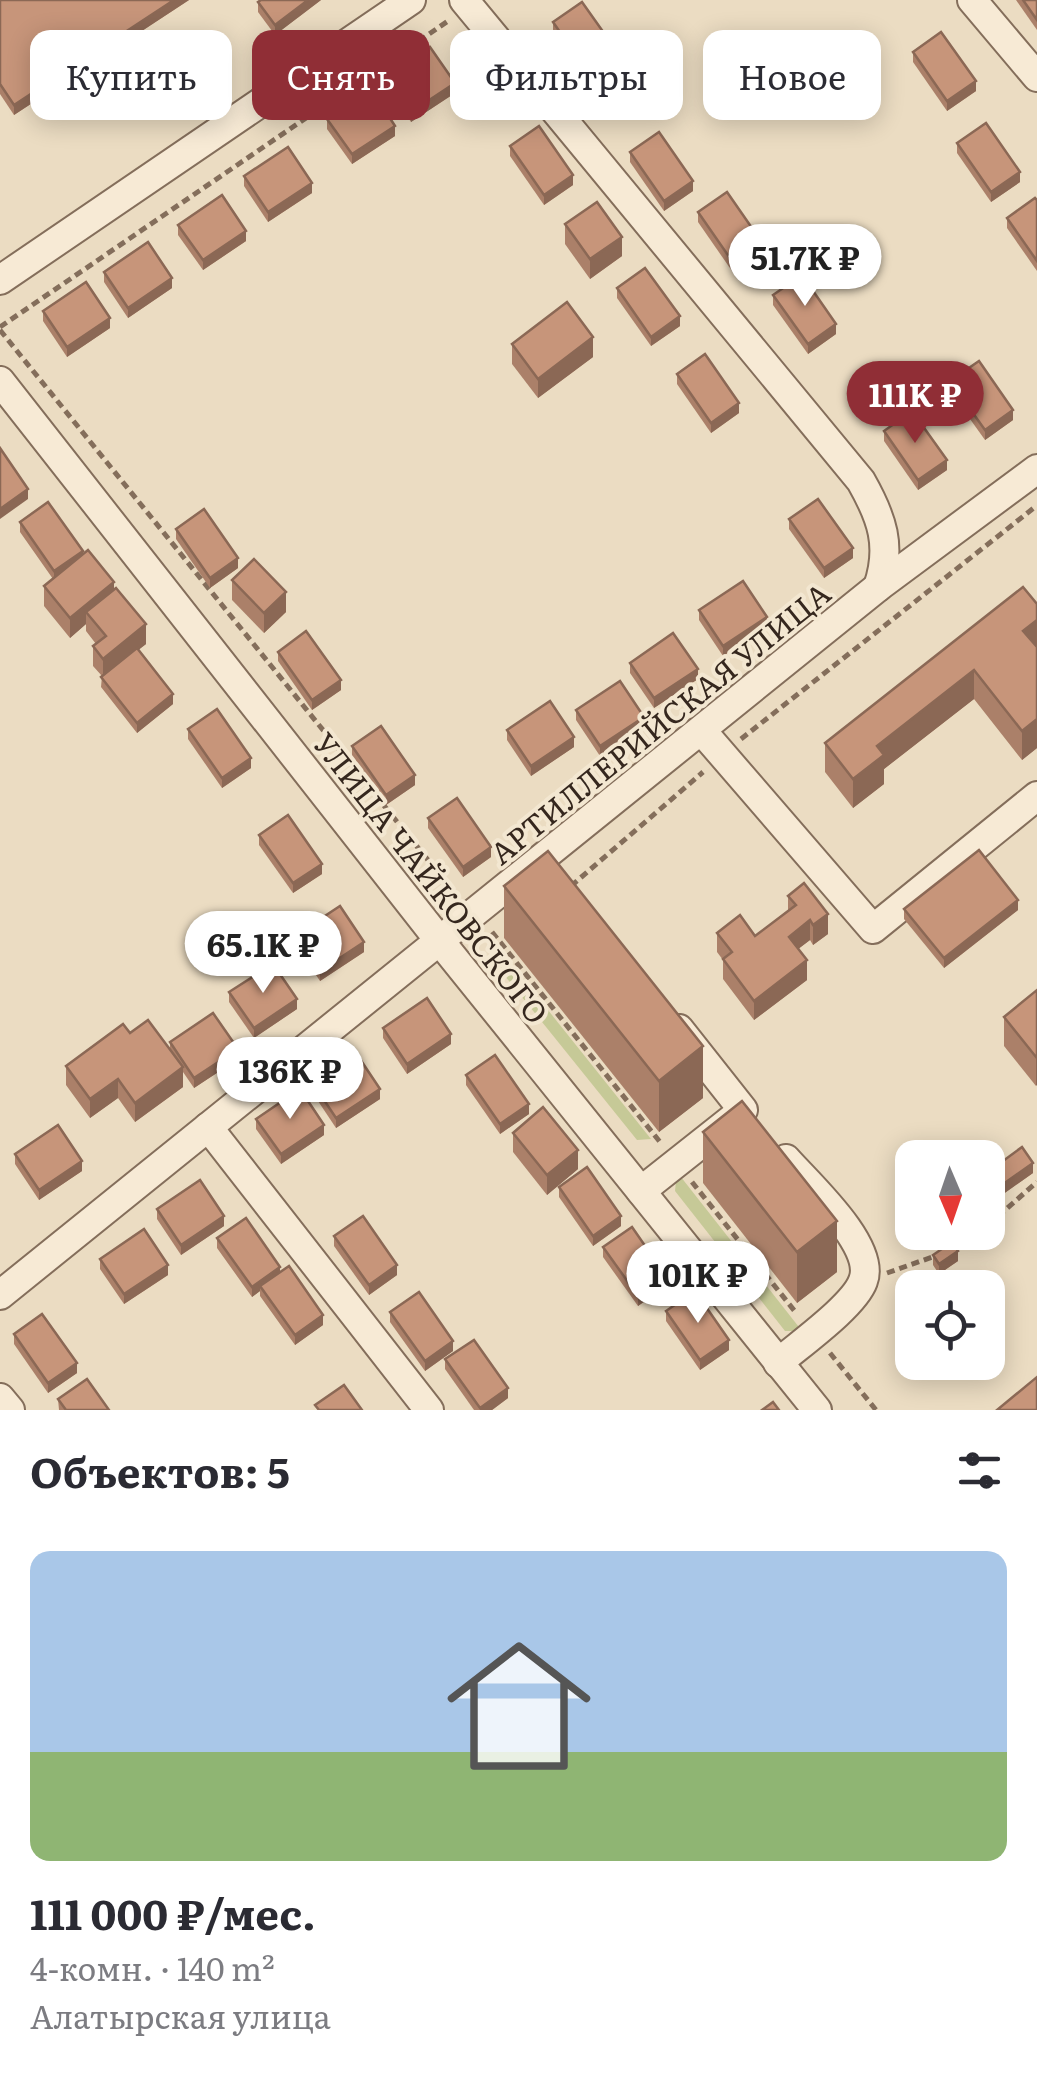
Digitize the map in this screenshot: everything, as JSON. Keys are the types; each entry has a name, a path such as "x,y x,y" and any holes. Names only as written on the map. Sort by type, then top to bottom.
{"street":[{"path":"0,280 411,0"},
{"path":"972,0 1037,77"},
{"path":"466,3 862,481 886,538 886,564 878,587"},
{"name":"УЛИЦА ЧАЙКОВСКОГО","path":"0,381 439,940 816,1410"},
{"name":"АРТИЛЛЕРИЙСКАЯ УЛИЦА","path":"0,1295 878,587 1037,470"},
{"path":"702,730 873,929 1037,796"},
{"path":"545,859 568,888"},
{"path":"662,1007 855,1238 864,1260 864,1280 778,1362"},
{"path":"641,1191 677,1163 756,1124"},
{"path":"208,1127 429,1410"},
{"path":"0,1398 10,1410"}],"path":[{"path":"466,3 0,328 471,913 498,938 876,1410"},
{"path":"568,888 722,754 1037,505"},
{"path":"498,938 512,928"},
{"path":"1005,1210 1037,1182"},
{"path":"864,1280 955,1250"}],"green space":[{"path":"504,955 651,1139 637,1140 501,971"},
{"path":"677,1172 802,1331 785,1331 675,1191"}],"building":[{"path":"0,0 174,0 128,30 30,30 30,94 14,105 0,84"},
{"path":"308,0 275,25 258,2"},
{"path":"1023,0 1037,0 1037,20"},
{"path":"582,2 602,30 559,30 553,22"},
{"path":"941,32 976,81 947,101 913,52"},
{"path":"430,47 450,76 450,86 430,99"},
{"path":"328,120 391,120 395,126 352,154"},
{"path":"986,123 1020,172 991,192 957,143"},
{"path":"539,126 573,175 544,195 510,146"},
{"path":"659,132 693,181 664,201 630,152"},
{"path":"288,147 312,183 268,212 244,176"},
{"path":"727,192 761,241 732,261 698,212"},
{"path":"222,195 246,231 203,260 178,225"},
{"path":"1037,200 1037,261 1007,218"},
{"path":"597,202 622,237 590,259 565,224"},
{"path":"148,242 172,278 128,308 104,272"},
{"path":"645,268 680,316 651,337 617,288"},
{"path":"802,275 836,324 808,344 773,295"},
{"path":"86,282 110,318 67,347 43,311"},
{"path":"567,302 593,337 538,379 512,344"},
{"path":"705,354 739,403 711,423 677,374"},
{"path":"979,361 1013,410 985,430 950,381"},
{"path":"912,411 947,460 918,480 884,431"},
{"path":"0,448 28,489 0,509"},
{"path":"818,499 853,548 824,568 789,519"},
{"path":"48,502 83,551 54,571 20,522"},
{"path":"204,509 238,558 210,578 176,529"},
{"path":"88,550 114,582 70,618 44,586"},
{"path":"254,559 286,592 264,613 232,580"},
{"path":"743,581 767,617 723,646 699,610"},
{"path":"1023,587 1037,604 1037,620 1023,631 1037,647 1037,719 1022,731 974,670 877,746 884,755 853,779 825,743"},
{"path":"116,588 146,624 103,659 93,646 106,636 86,612"},
{"path":"306,631 341,680 312,700 278,652"},
{"path":"673,633 698,669 654,698 630,663"},
{"path":"137,648 173,694 137,723 101,677"},
{"path":"620,681 644,717 600,746 576,710"},
{"path":"550,701 574,737 531,766 507,730"},
{"path":"217,709 251,758 222,778 188,729"},
{"path":"381,726 415,775 386,795 352,746"},
{"path":"457,798 491,847 463,867 428,818"},
{"path":"288,815 322,864 293,883 259,835"},
{"path":"979,850 1018,900 944,958 904,909"},
{"path":"548,851 703,1046 659,1081 504,886"},
{"path":"804,883 828,914 813,925 810,920 789,937 807,960 754,1001 723,959 732,952 717,933 740,915 755,936 796,905 788,896"},
{"path":"340,906 364,942 320,971 296,935"},
{"path":"273,964 297,999 254,1028 229,992"},
{"path":"1037,990 1037,1056 1036,1057 1004,1017"},
{"path":"427,998 451,1034 407,1064 383,1028"},
{"path":"213,1013 238,1049 194,1078 170,1042"},
{"path":"148,1020 183,1067 135,1103 118,1079 90,1099 66,1066 123,1024 130,1033"},
{"path":"356,1053 380,1089 336,1118 312,1082"},
{"path":"495,1055 529,1104 500,1124 466,1075"},
{"path":"300,1089 324,1125 281,1154 256,1119"},
{"path":"742,1101 837,1221 797,1252 703,1132"},
{"path":"543,1107 578,1150 547,1175 513,1133"},
{"path":"58,1125 82,1161 39,1190 15,1154"},
{"path":"1022,1147 1033,1163 1005,1183 1005,1160"},
{"path":"587,1167 621,1216 593,1236 559,1187"},
{"path":"200,1180 224,1216 181,1245 157,1209"},
{"path":"363,1216 397,1265 369,1285 334,1236"},
{"path":"246,1218 280,1267 252,1287 217,1238"},
{"path":"632,1227 666,1276 638,1296 603,1247"},
{"path":"144,1229 168,1265 124,1294 100,1259"},
{"path":"940,1250 958,1251 939,1264 933,1255"},
{"path":"289,1266 323,1315 295,1335 260,1286"},
{"path":"695,1291 729,1340 700,1360 666,1311"},
{"path":"419,1292 453,1341 425,1361 390,1312"},
{"path":"42,1314 77,1363 48,1383 14,1334"},
{"path":"474,1340 508,1388 480,1408 445,1359"},
{"path":"1037,1377 1037,1410 997,1410"},
{"path":"87,1379 109,1410 66,1410 58,1399"},
{"path":"344,1385 362,1410 319,1410 315,1405"},
{"path":"773,1402 779,1410 762,1410"}]}
